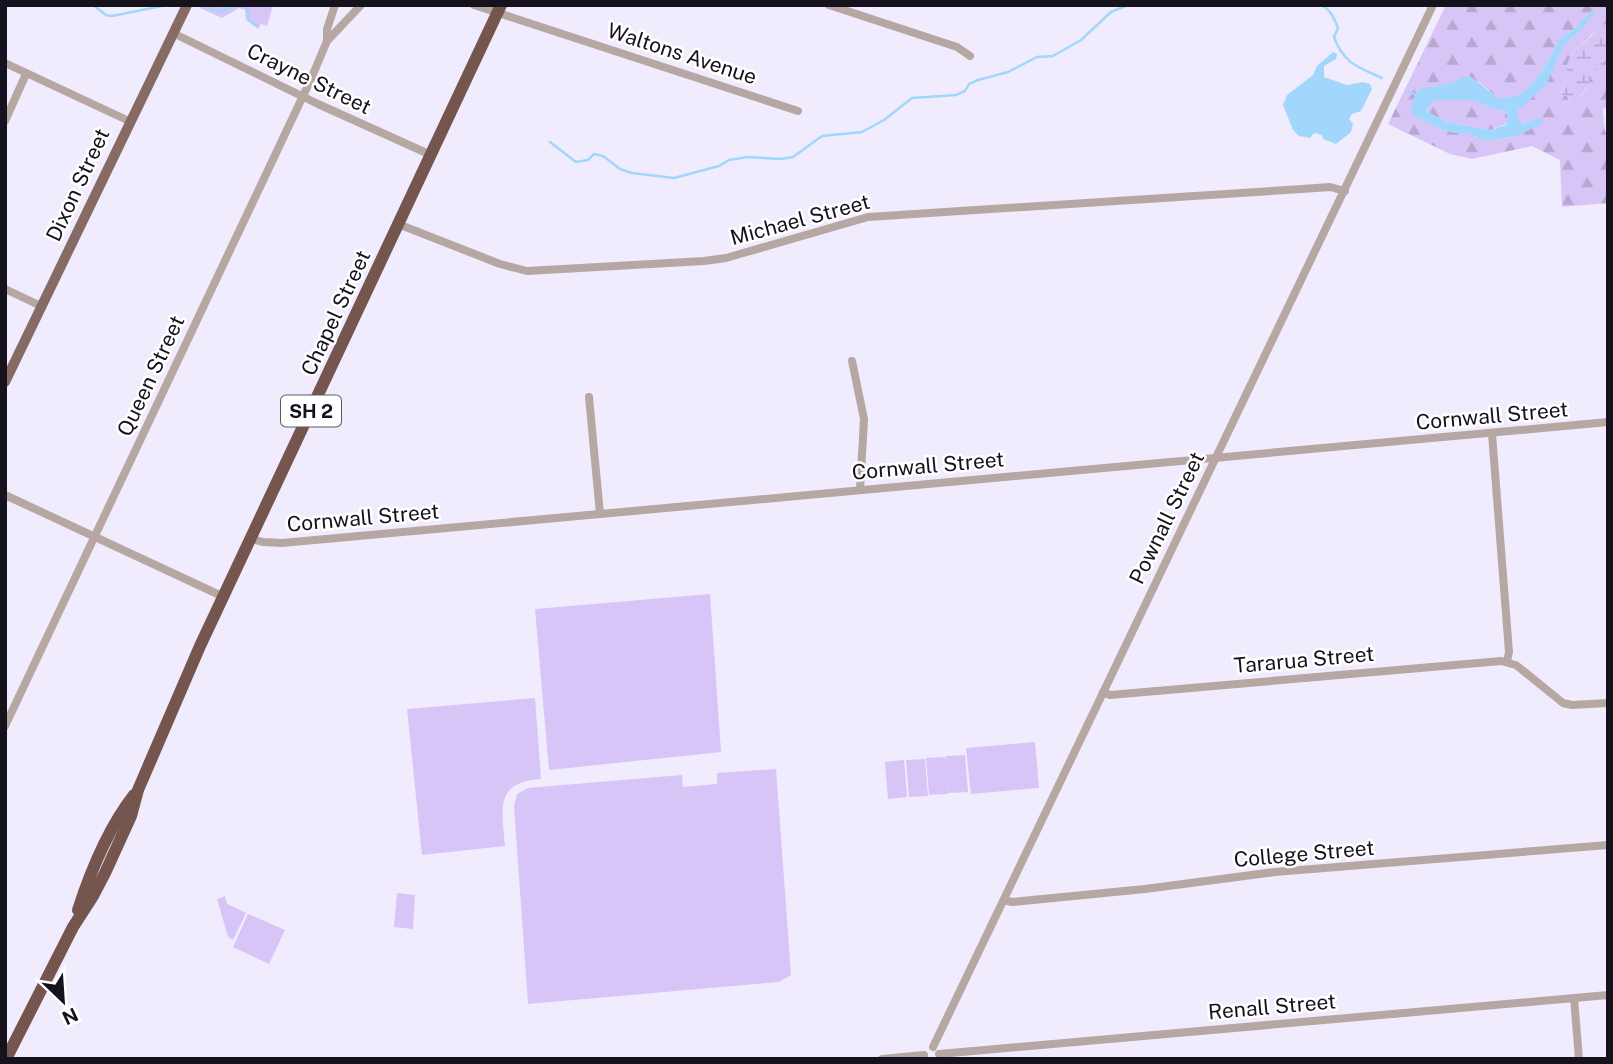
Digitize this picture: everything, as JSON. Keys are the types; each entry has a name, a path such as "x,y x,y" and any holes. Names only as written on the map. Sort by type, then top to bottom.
{"highway":[{"name":"Chapel Street","path":"6,1059 73,927 93,896 112,858 131,816 138,790 224,597 500,9"}],"main road":[{"name":"Dixon Street","path":"5,382 187,5"}],"street":[{"name":"Queen Street","path":"327,41 327,29 335,5"},
{"name":"Queen Street","path":"5,726 327,41 361,5"},
{"name":"Waltons Avenue","path":"474,5 500,9 799,111"},
{"path":"829,5 957,47 970,56"},
{"name":"Pownall Street","path":"933,1047 1433,5"},
{"name":"Crayne Street","path":"173,33 431,155"},
{"path":"5,63 129,121"},
{"path":"5,121 26,74"},
{"name":"Michael Street","path":"398,224 500,264 527,271 726,258 850,222 880,216 1311,188 1330,187 1345,191"},
{"path":"5,289 41,306"},
{"path":"852,361 864,419 860,490"},
{"path":"589,397 600,514"},
{"name":"Cornwall Street","path":"251,538 282,543 1608,422"},
{"path":"1492,434 1509,652 1507,661 1516,665 1563,703 1608,703"},
{"path":"5,495 224,597"},
{"name":"Tararua Street","path":"1103,692 1110,695 1507,661"},
{"name":"College Street","path":"1004,900 1012,902 1145,889 1275,872 1608,845"},
{"name":"Renall Street","path":"939,1056 1608,995"},
{"path":"1574,998 1579,1059"},
{"path":"882,1059 925,1057 926,1049 933,1047 937,1048 939,1056"}],"green space":[{"path":"202,5 273,5 267,26 261,24 258,29 246,20 245,10 239,8 222,18 200,8"},
{"path":"1446,5 1608,5 1608,24 1574,51 1568,62 1562,95 1567,96 1570,102 1582,95 1590,84 1588,77 1608,58 1608,107 1603,109 1605,132 1608,130 1608,203 1562,207 1560,160 1532,146 1472,159 1450,154 1388,124","holes":["1592,10 1580,31 1564,45 1555,65 1517,111 1517,120 1525,124 1536,119 1514,137 1485,141 1468,133 1455,133 1411,103 1419,90 1452,83 1462,77 1479,82 1498,98 1510,98 1520,94 1537,78 1561,37 1570,33"]},
{"path":"1608,24 1608,58 1588,77 1590,84 1573,105 1567,96 1562,95 1568,62 1574,51"},
{"path":"1435,100 1473,100 1506,111 1508,117 1506,124 1490,130 1447,122 1426,111"},
{"path":"710,594 721,752 549,770 535,609"},
{"path":"535,698 541,779 526,781 508,792 503,809 505,846 422,855 407,709"},
{"path":"1035,742 1039,788 971,794 966,748"},
{"path":"965,755 968,792 949,793 948,789 948,794 929,795 926,758 945,757 946,760 946,756"},
{"path":"925,759 928,796 909,797 906,760"},
{"path":"904,760 907,797 888,799 885,762"},
{"path":"776,769 791,975 779,982 528,1004 514,806 517,794 528,788 682,775 683,787 717,784 717,773"},
{"path":"397,893 415,895 413,929 394,927"},
{"path":"225,896 227,904 246,913 233,940 228,937 217,899"},
{"path":"248,914 285,930 269,964 233,947"}],"water":[{"path":"1592,10 1595,12 1564,45 1546,85 1517,111 1518,120 1524,124 1543,119 1542,124 1514,137 1485,141 1468,133 1444,130 1412,115 1411,103 1419,89 1452,83 1462,77 1470,76 1498,98 1510,98 1520,94 1537,78 1561,37 1570,33","holes":["1435,100 1473,100 1506,111 1506,125 1490,130 1447,122 1426,111"]},
{"path":"1333,52 1337,54 1336,59 1324,66 1324,77 1347,85 1363,82 1370,84 1372,89 1361,111 1352,114 1349,119 1353,124 1351,132 1336,144 1314,133 1310,138 1299,136 1293,130 1283,105 1287,95 1313,75 1317,66"}],"waterway":[{"path":"93,5 106,15 112,16 167,5"},
{"path":"206,6 219,12 239,5"},
{"path":"240,5 247,8 250,21 257,26"},
{"path":"550,142 576,162 588,160 594,154 603,156 620,169 632,173 674,178 719,166 729,160 748,157 793,157 822,136 862,132 884,120 912,98 956,95 978,80 1008,72 1037,57 1053,56 1081,40 1111,12 1128,5"},
{"path":"1321,5 1330,12 1335,21 1338,28 1334,37 1347,59 1382,78"},
{"path":"1408,91 1416,95"}]}
